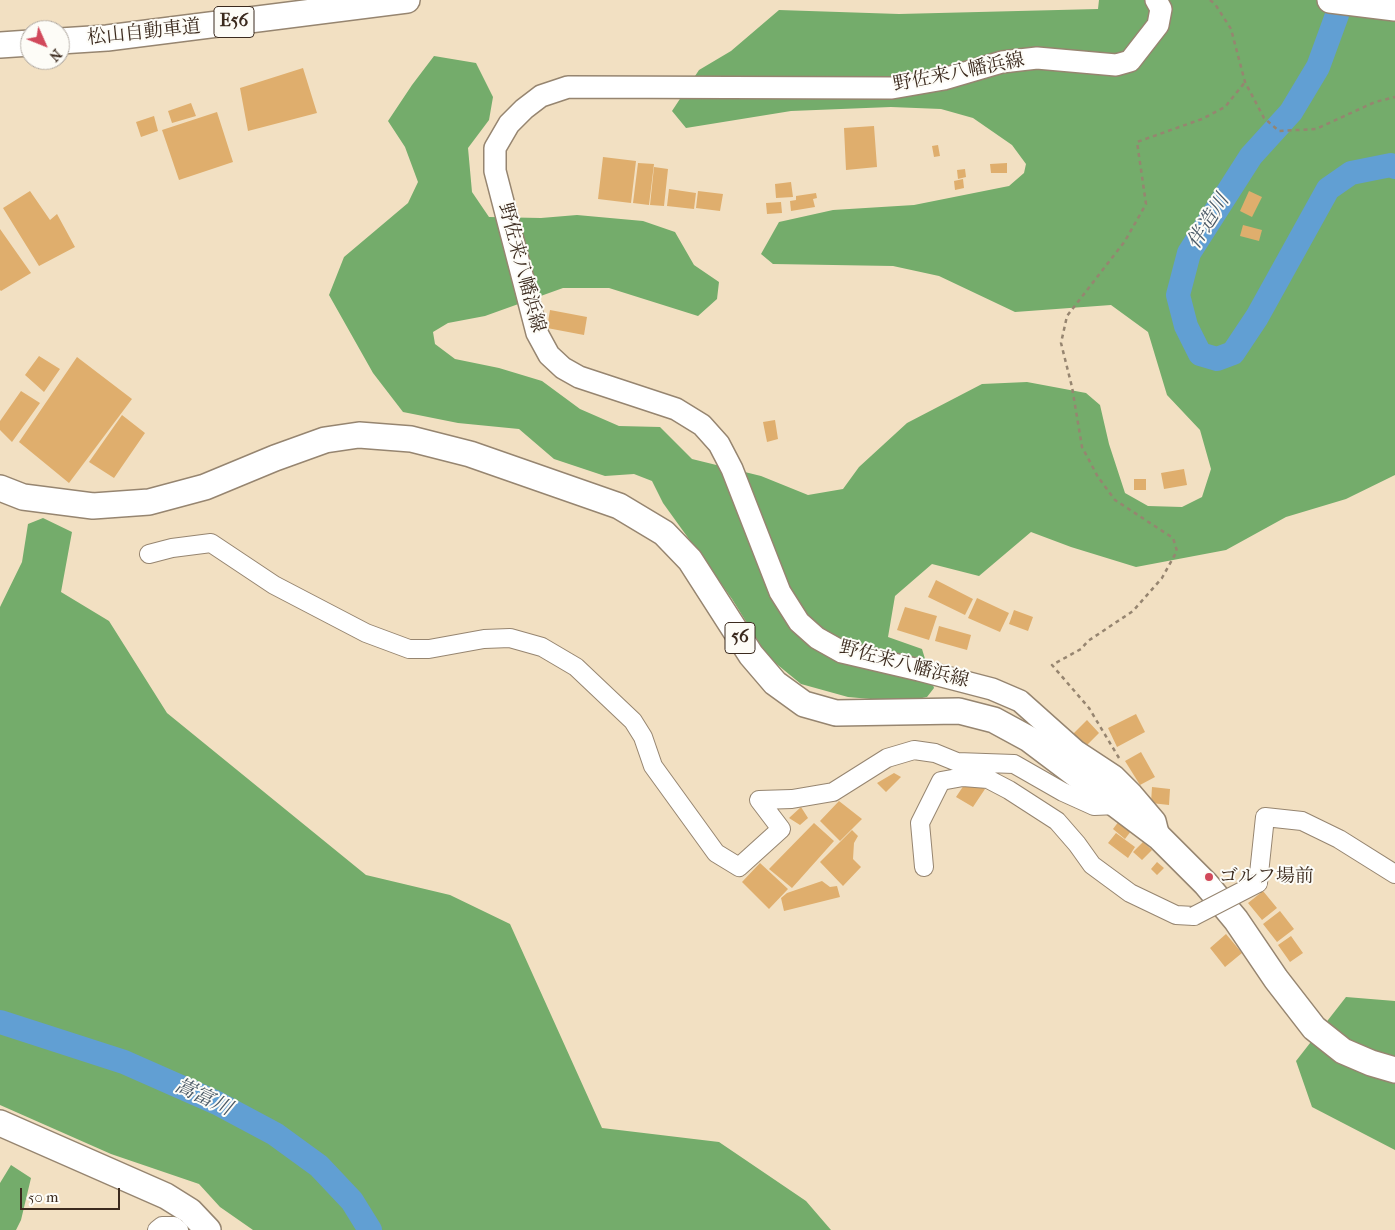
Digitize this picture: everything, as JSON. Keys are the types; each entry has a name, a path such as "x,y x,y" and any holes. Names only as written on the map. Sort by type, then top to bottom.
{"highway":[{"name":"松山自動車道","path":"70,40 107,38 407,0"},
{"path":"1330,0 1395,8"},
{"path":"0,45 20,44"},
{"name":"56","path":"0,488 23,497 93,506 149,502 206,487 275,458 325,440 359,435 412,439 470,454 619,506 664,533 690,560 751,655 774,683 804,704 836,713 959,712 994,720 1030,739 1159,837 1206,884 1236,920 1276,979 1314,1028 1343,1051 1371,1063 1395,1070"},
{"path":"0,1123 166,1196 190,1211 208,1230"}],"main road":[{"name":"野佐来八幡浜線","path":"1156,0 1161,9 1158,25 1130,60 1116,65 1037,58 1002,62 944,79 892,88 568,87 541,96 508,124 495,148 495,171 537,334 549,355 563,368 578,377 676,409 702,426 719,444 732,469 780,592 799,622 817,638 842,652 992,689 1020,700 1076,752 1114,776 1155,821 1159,837"}],"street":[{"path":"149,554 172,548 211,543 274,585 366,633 409,649 429,649 484,639 510,638 542,647 576,668 633,721 643,737 653,766 716,853 739,867 781,829 759,800 792,799 833,792 887,758 914,750 935,753 957,762 1014,764 1063,792 1094,806 1117,805"},
{"path":"924,867 920,824 941,781 963,777 988,779 1009,790 1057,822 1077,844 1092,865 1130,893 1176,915 1194,916 1258,883 1265,817 1302,821 1339,839 1395,874"},
{"path":"157,1230 162,1226 174,1226 179,1230"}],"path":[{"path":"1210,0 1215,4 1231,28 1245,82 1264,118 1279,131 1316,129 1376,102 1395,97"},
{"path":"1121,762 1089,708 1052,665 1081,649 1088,641 1132,611 1162,578 1177,551 1173,538 1115,500 1098,477 1082,447 1072,387 1060,343 1067,316 1125,241 1146,204 1138,142 1202,119 1225,107 1245,82"}],"green space":[{"path":"1099,0 1395,0 1395,475 1346,499 1286,517 1226,550 1136,567 1071,547 1031,532 979,576 932,564 895,596 888,637 922,649 934,688 927,697 904,702 848,697 801,684 768,657 732,599 663,503 652,481 634,474 605,476 554,459 519,429 458,423 403,412 373,373 329,295 344,257 408,203 418,182 405,147 388,121 434,56 476,63 493,97 489,120 468,148 472,192 489,217 541,218 577,215 643,221 675,232 694,265 719,282 717,299 698,316 609,288 563,288 485,316 448,323 433,332 435,344 455,359 499,368 542,381 580,409 619,426 660,427 692,459 761,476 808,495 843,489 859,467 907,423 982,384 1027,382 1086,393 1100,405 1109,444 1125,493 1148,506 1182,507 1202,497 1211,469 1200,430 1167,395 1148,332 1111,305 1015,312 939,276 893,266 773,264 761,254 779,222 833,210 914,205 1009,186 1024,173 1026,164 1012,145 973,118 941,109 891,107 791,111 686,128 672,111 699,70 731,51 779,10 899,14 1098,9"},
{"path":"43,518 72,532 61,592 109,621 167,713 366,875 450,895 510,924 602,1128 719,1142 806,1201 831,1230 253,1230 220,1207 199,1184 111,1154 0,1105 0,607 22,562 28,524"},
{"path":"1346,997 1395,1001 1395,1150 1312,1107 1296,1061"},
{"path":"11,1165 31,1178 21,1220 16,1230 0,1230 0,1183"}],"building":[{"path":"303,68 317,113 248,131 240,88"},
{"path":"191,103 196,116 172,123 168,111"},
{"path":"217,112 233,162 179,180 162,130"},
{"path":"154,116 158,131 141,137 136,122"},
{"path":"874,126 877,167 846,170 844,128"},
{"path":"938,145 940,156 934,157 932,146"},
{"path":"603,157 636,161 631,203 598,199"},
{"path":"638,163 654,164 649,205 633,203"},
{"path":"1007,163 1007,173 991,173 990,164"},
{"path":"654,167 668,169 664,206 650,205"},
{"path":"965,169 966,177 958,179 957,170"},
{"path":"963,179 964,188 955,190 954,181"},
{"path":"791,182 793,197 776,198 775,184"},
{"path":"669,189 696,193 694,209 667,206"},
{"path":"30,191 50,220 57,214 75,247 39,266 3,208"},
{"path":"698,191 723,194 720,211 696,208"},
{"path":"1249,191 1262,197 1252,217 1240,211"},
{"path":"816,193 817,198 813,199 815,207 791,211 790,201 796,200 796,196"},
{"path":"781,202 782,213 767,214 766,203"},
{"path":"1243,225 1262,230 1259,241 1240,236"},
{"path":"0,229 31,273 1,291 0,290"},
{"path":"550,310 587,317 584,335 547,328"},
{"path":"39,356 60,369 44,392 25,375"},
{"path":"77,357 132,399 69,483 19,442"},
{"path":"21,391 40,403 12,442 0,430 0,421"},
{"path":"122,415 145,433 114,478 89,462"},
{"path":"775,420 778,439 767,442 763,422"},
{"path":"1184,469 1187,485 1164,489 1161,473"},
{"path":"1134,479 1146,479 1146,490 1134,490"},
{"path":"936,580 973,599 965,615 928,597"},
{"path":"977,598 1009,613 1000,632 968,618"},
{"path":"905,607 937,616 929,640 897,630"},
{"path":"1014,610 1033,617 1028,631 1009,624"},
{"path":"939,626 971,635 967,650 935,641"},
{"path":"1136,714 1145,732 1117,747 1108,728"},
{"path":"1087,720 1099,733 1084,748 1071,736"},
{"path":"1141,752 1155,777 1140,785 1125,761"},
{"path":"894,773 901,777 886,792 877,783"},
{"path":"968,779 985,789 973,807 956,797"},
{"path":"1152,787 1170,789 1169,805 1151,803"},
{"path":"839,801 862,819 840,841 820,821"},
{"path":"801,807 808,818 800,825 789,818"},
{"path":"1119,821 1131,831 1125,839 1113,829"},
{"path":"814,823 834,841 792,888 769,869"},
{"path":"852,830 858,836 854,843 853,859 861,867 843,886 820,862"},
{"path":"1116,833 1135,847 1128,858 1108,843"},
{"path":"1143,842 1152,850 1142,860 1133,852"},
{"path":"1157,862 1164,868 1157,875 1151,869"},
{"path":"760,863 788,889 769,909 742,882"},
{"path":"822,881 830,887 837,886 840,897 784,911 781,898 787,893"},
{"path":"1263,891 1277,908 1262,920 1248,903"},
{"path":"1280,911 1294,929 1277,942 1263,924"},
{"path":"1226,934 1242,953 1225,967 1210,948"},
{"path":"1291,936 1303,953 1290,962 1278,945"}],"waterway":[{"name":"伴造川","path":"1339,0 1337,15 1318,67 1291,112 1251,156 1189,253 1178,295 1186,326 1200,354 1217,359 1233,353 1257,317 1328,189 1351,173 1391,165 1395,167"},
{"name":"嵩富川","path":"0,1022 124,1062 217,1103 275,1134 319,1166 352,1201 370,1230"}],"place":[{"name":"ゴルフ場前","path":"1209,877"}]}
